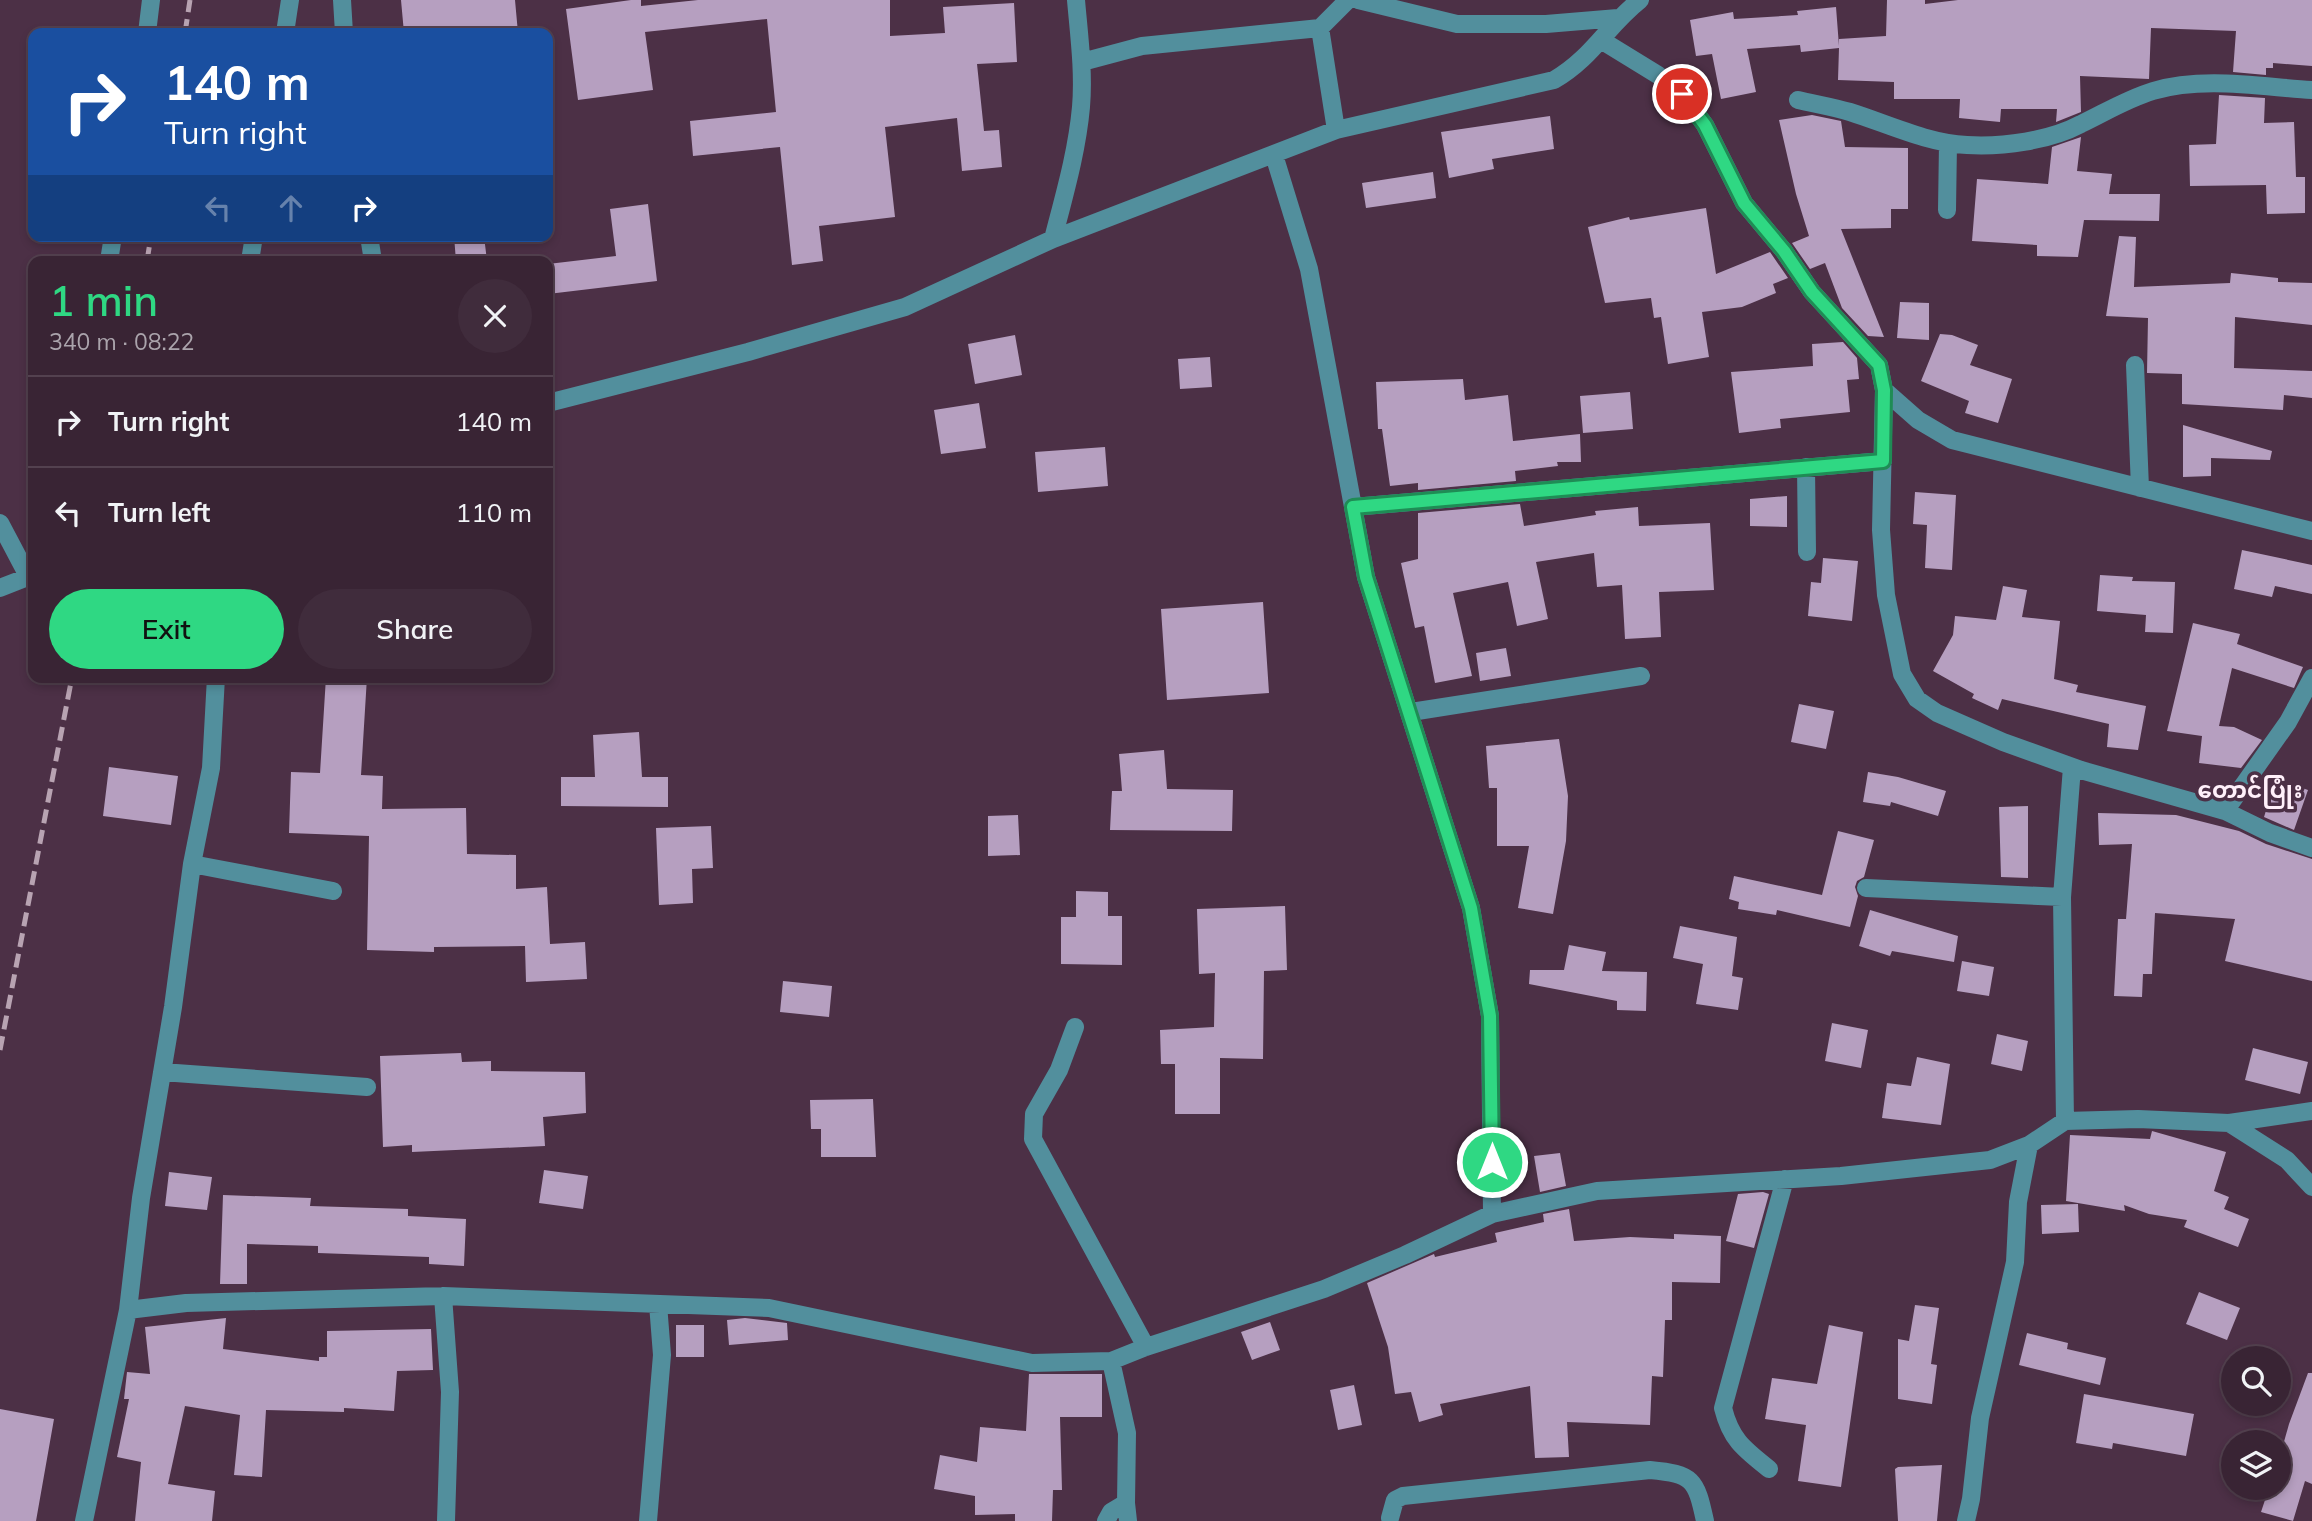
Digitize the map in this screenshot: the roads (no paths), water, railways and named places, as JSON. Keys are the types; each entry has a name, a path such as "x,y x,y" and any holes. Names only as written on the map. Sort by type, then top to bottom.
{"street":[{"path":"148,28 151,0"},
{"path":"286,28 290,0"},
{"path":"342,0 344,28"},
{"path":"1053,239 1081,107 1082,62 1076,0"},
{"path":"1082,62 1142,46 1320,28 1348,0"},
{"path":"1358,0 1457,24 1546,24 1618,18"},
{"path":"553,401 748,352 905,307 1053,239 1336,130 1554,80 1586,59 1618,18 1640,0"},
{"path":"1320,28 1336,130"},
{"path":"1601,40 1658,75 1682,94 1705,125 1744,203 1784,251 1812,292 1879,365 1884,390 1881,530 1886,595 1902,674 1917,699 1948,718 2003,742 2072,767 2225,811 2270,833 2312,848"},
{"path":"1798,100 1847,111 1948,143 1969,145 2018,142 2060,133 2081,125 2111,107 2156,90 2196,85 2312,90"},
{"path":"1947,210 1948,143"},
{"path":"1274,155 1309,269 1366,577 1471,908 1490,1016 1492,1214"},
{"path":"2135,365 2140,488"},
{"path":"1884,390 1918,420 1952,440 2312,531"},
{"path":"1353,507 1883,461"},
{"path":"1806,467 1807,552"},
{"path":"0,523 28,571"},
{"path":"0,588 28,577"},
{"path":"1411,712 1641,676"},
{"path":"2225,811 2288,722 2312,678"},
{"path":"84,1521 128,1310 141,1198 192,864 211,768 216,683"},
{"path":"2066,1121 2062,897 2072,767"},
{"path":"192,864 333,891"},
{"path":"1866,888 2062,897"},
{"path":"1075,1027 1059,1070 1034,1114 1033,1139 1146,1347"},
{"path":"162,1072 367,1087"},
{"path":"128,1310 186,1303 443,1296 769,1308 1032,1363 1111,1361 1324,1289 1492,1214 1597,1191 1841,1176 1990,1160 2029,1145 2066,1121 2138,1119 2229,1123 2312,1111"},
{"path":"2229,1123 2287,1160 2312,1187"},
{"path":"1966,1521 1980,1418 2015,1262 2018,1202 2029,1145"},
{"path":"1769,1469 1738,1443 1728,1429 1723,1408 1785,1179"},
{"path":"443,1296 450,1392 446,1521"},
{"path":"648,1521 662,1355 658,1304"},
{"path":"1111,1361 1127,1433 1125,1503 1128,1521"},
{"path":"1390,1518 1395,1500 1403,1496 1650,1470 1678,1472 1693,1482 1705,1521"},
{"path":"1106,1521 1111,1512 1125,1503"}],"railway":[{"path":"186,28 190,0"},
{"path":"148,256 150,242"},
{"path":"0,1050 71,683"}],"district":[{"name":"တောင်ပြုံး","path":"2250,790"}]}
